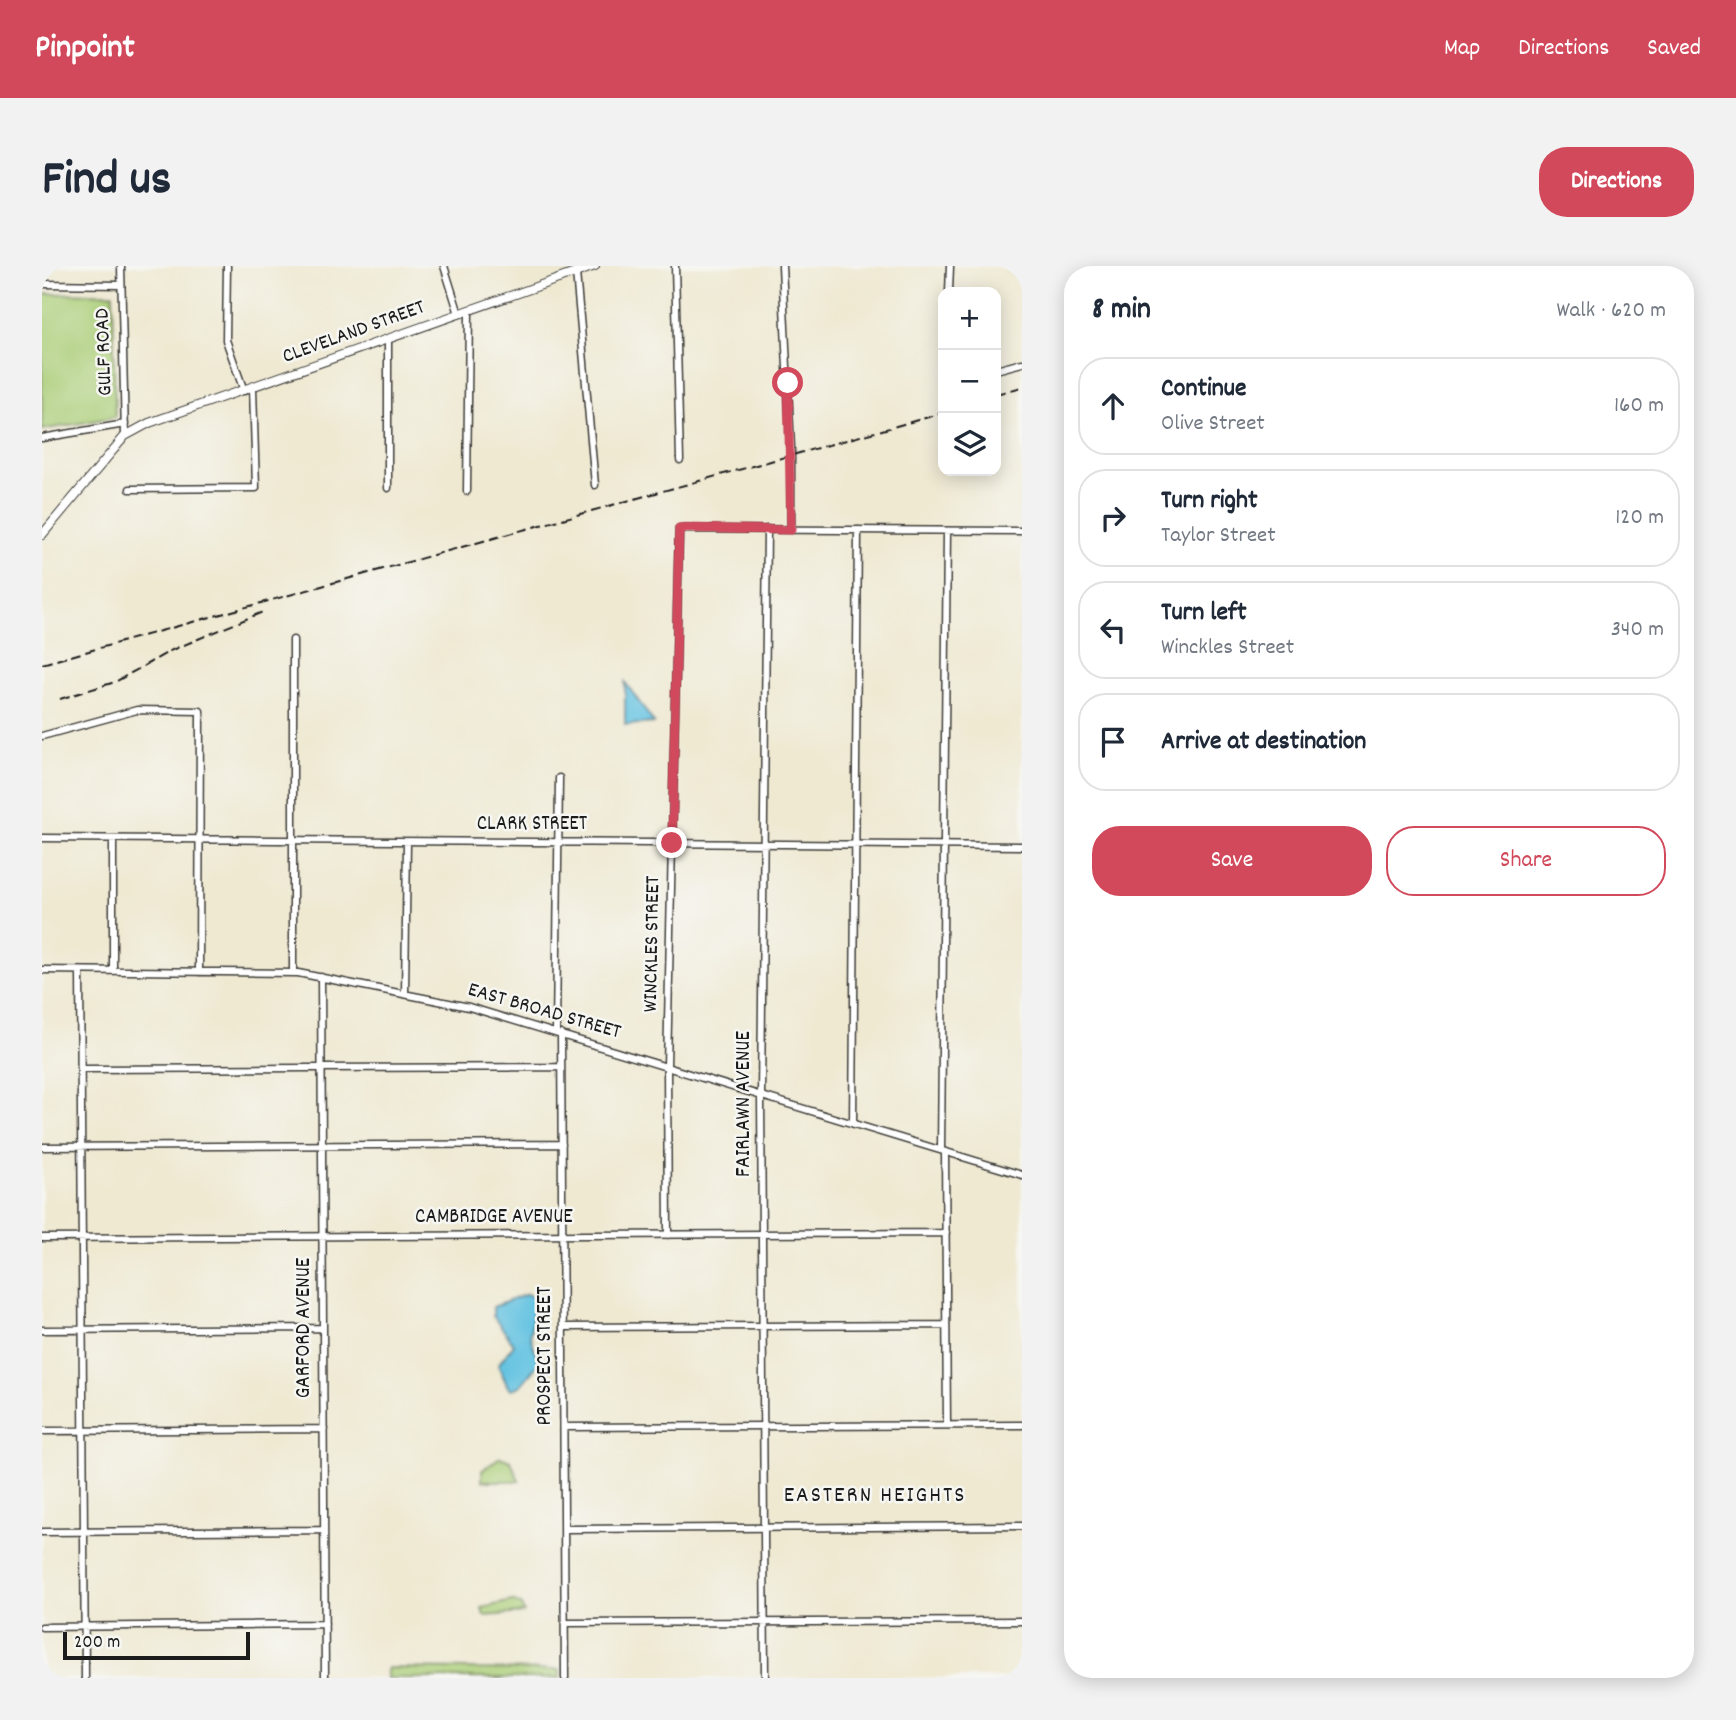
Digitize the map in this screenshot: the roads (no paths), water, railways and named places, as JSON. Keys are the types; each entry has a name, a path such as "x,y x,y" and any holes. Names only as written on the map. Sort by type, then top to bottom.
{"main road":[{"name":"CLEVELAND STREET","path":"125,436 149,423 591,267"},
{"path":"42,535 125,436"}],"street":[{"name":"GULF ROAD","path":"121,266 125,436"},
{"path":"130,489 256,488 248,389 226,340 227,266"},
{"path":"444,266 459,314"},
{"path":"675,266 680,460"},
{"path":"782,266 791,448 791,530"},
{"path":"949,287 950,266"},
{"path":"576,273 595,485"},
{"path":"42,285 121,285"},
{"path":"467,491 469,311"},
{"path":"388,339 388,488"},
{"path":"1001,369 1022,363"},
{"path":"42,438 125,424"},
{"name":"WINCKLES STREET","path":"668,1235 667,1067 679,528 767,529"},
{"path":"767,529 1022,531"},
{"name":"FAIRLAWN AVENUE","path":"765,1678 761,1096 767,529"},
{"path":"853,1123 858,530"},
{"path":"947,530 943,1151 947,1425"},
{"path":"293,640 293,973"},
{"path":"42,736 137,710 200,711 199,972"},
{"name":"PROSPECT STREET","path":"559,778 565,1678"},
{"name":"CLARK STREET","path":"42,838 1022,846"},
{"path":"113,839 113,971"},
{"path":"405,994 407,842"},
{"name":"EAST BROAD STREET","path":"42,971 293,973 469,1007 1022,1175"},
{"path":"80,971 85,1678"},
{"name":"GARFORD AVENUE","path":"321,977 325,1678"},
{"path":"82,1069 561,1066"},
{"path":"42,1147 562,1144"},
{"name":"CAMBRIDGE AVENUE","path":"42,1238 946,1233"},
{"path":"563,1327 946,1325"},
{"path":"42,1330 323,1328"},
{"path":"564,1427 1022,1424"},
{"path":"42,1430 324,1429"},
{"path":"564,1529 1022,1526"},
{"path":"42,1532 324,1530"},
{"path":"565,1623 1022,1621"},
{"path":"42,1627 325,1624"}],"water":[{"path":"625,682 654,723 625,725"},
{"path":"527,1294 535,1299 530,1335 539,1363 520,1386 512,1389 508,1387 498,1365 514,1344 493,1316 493,1307"}],"railway":[{"path":"1001,393 1022,387"},
{"path":"42,664 938,414"},
{"path":"60,699 115,682 172,650 265,611"}],"district":[{"name":"EASTERN HEIGHTS","path":"875,1496"}]}
